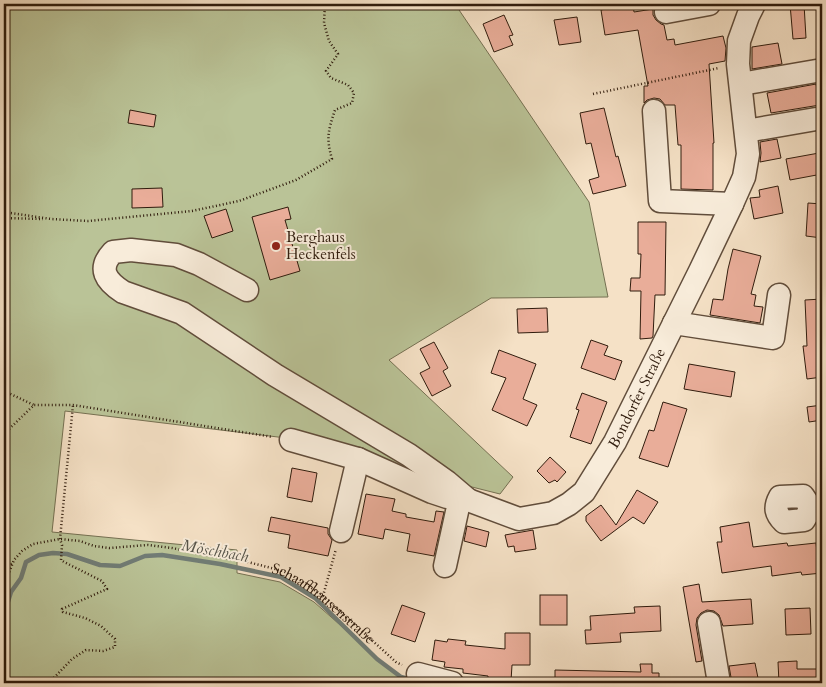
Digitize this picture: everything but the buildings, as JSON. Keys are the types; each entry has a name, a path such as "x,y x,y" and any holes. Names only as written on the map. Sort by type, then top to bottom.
{"street":[{"path":"666,12 709,4"},
{"name":"Bondorfer Straße","path":"292,440 358,459 432,492 447,497 464,499 519,519 553,513 569,504 584,492 615,442 744,177 748,154 738,64 739,41 754,4"},
{"path":"741,84 822,70"},
{"path":"654,111 660,201 732,204"},
{"path":"746,131 822,118"},
{"path":"248,290 199,264 176,256 131,250 113,252 107,258 104,266 105,275 114,286 123,292 182,313 275,375 409,455 447,482 464,499 445,566"},
{"path":"674,323 773,338 779,295"},
{"path":"341,530 358,459"},
{"path":"709,622 719,683"},
{"path":"418,674 452,683"}],"path":[{"path":"4,218 88,221 202,209 239,201 296,180 332,159 329,150 328,132 334,110 352,103 354,94 348,85 331,78 326,71 338,54 329,41 324,22 325,4"},
{"path":"593,94 719,68"},
{"path":"4,212 62,219"},
{"path":"4,391 34,404 72,405 292,440"},
{"path":"4,434 34,404"},
{"path":"48,683 72,659 86,650 103,651 115,647 115,639 101,626 85,618 63,612 62,609 107,590 102,581 61,560 62,545 60,539 72,405"},
{"path":"323,596 341,530"},
{"name":"Schaaffhausenstraße","path":"12,564 22,551 33,544 60,539 80,541 94,546 109,548 148,545 164,547 244,561 283,571 323,596 396,662 418,674"},
{"path":"4,566 12,564"},
{"path":"4,585 12,564"}],"green space":[{"path":"4,4 455,4 589,202 608,297 491,298 389,360 513,477 500,494 352,457 286,438 65,411 52,532 237,550 237,573 280,582 314,602 407,683 4,683"}],"waterway":[{"name":"Möschbach","path":"4,614 11,592 21,578 26,562 39,555 67,554 100,565 120,566 145,556 162,555 220,564 281,577 315,598 377,659 401,677 413,680"}],"place":[{"name":"Berghaus Heckenfels","path":"276,246"}]}
